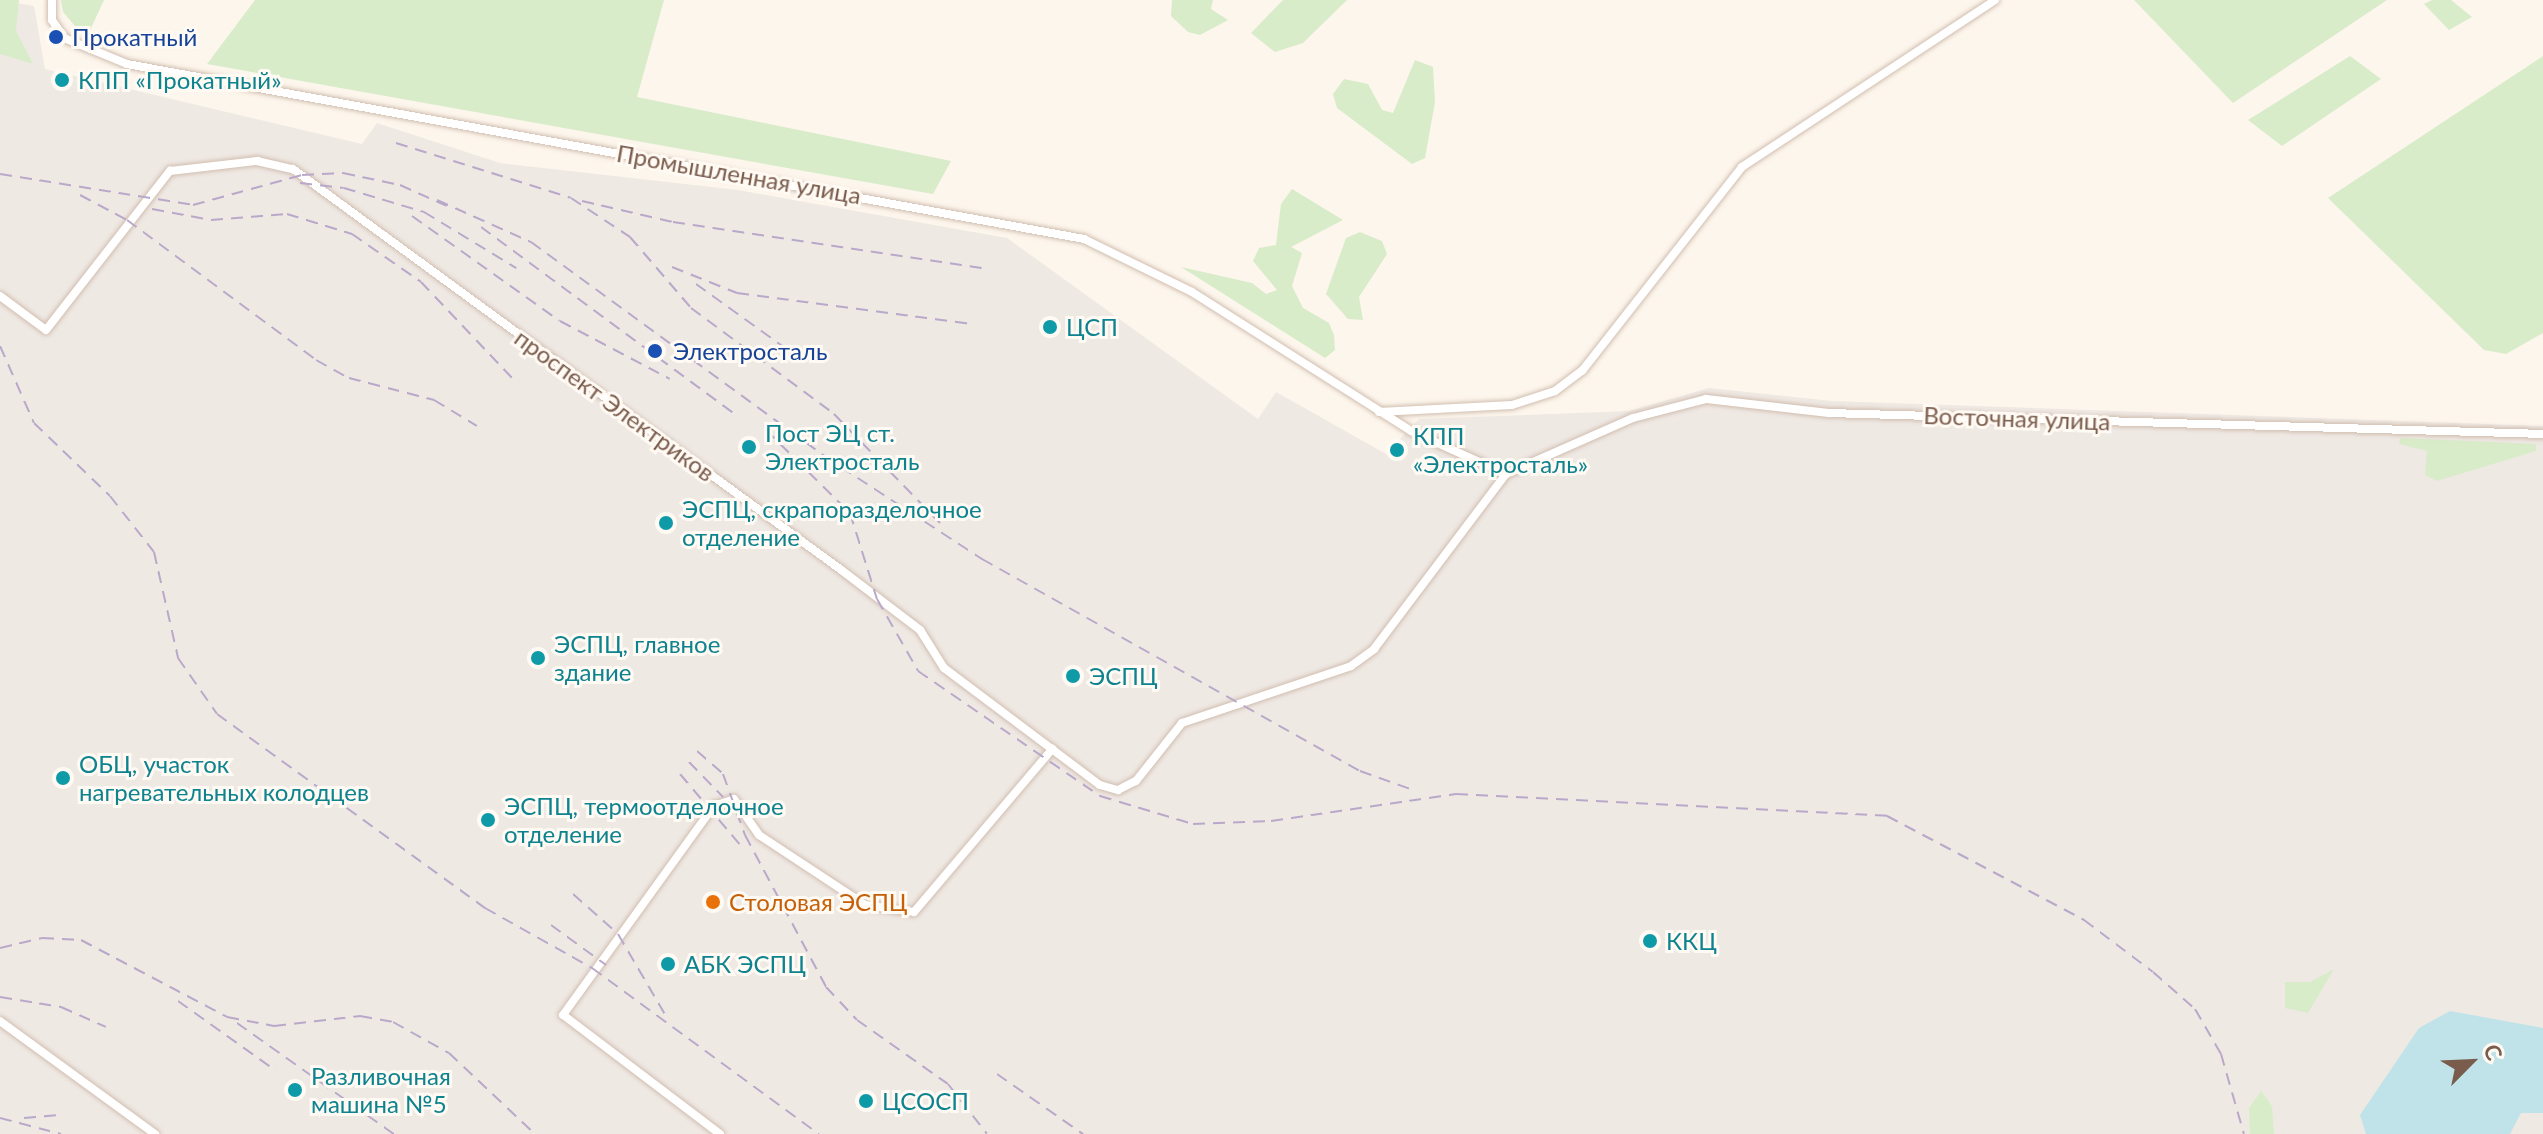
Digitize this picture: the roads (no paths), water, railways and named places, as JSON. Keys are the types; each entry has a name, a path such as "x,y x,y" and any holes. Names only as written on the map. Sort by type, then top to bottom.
{"street":[{"name":"Промышленная улица","path":"52,0 52,20 64,38 127,64 1084,239 1192,292 1411,431 1506,474"},
{"path":"1378,412 1512,405 1555,391 1582,371 1742,167 1995,0"},
{"name":"проспект Электриков","path":"0,296 46,330 170,171 257,161 293,169 864,587 920,630 944,668 1052,749 1118,790 1136,781 1182,723 1351,666 1391,630 1506,474"},
{"name":"Восточная улица","path":"1506,474 1633,418 1706,399 1829,413 2543,434"},
{"path":"720,1134 563,1015 724,798 734,799 759,835 833,888 865,905 914,912 1052,749"},
{"path":"0,1021 155,1134"}],"water":[{"path":"2450,1011 2543,1028 2543,1113 2521,1113 2510,1134 2366,1134 2360,1115 2419,1028"}],"railway":[{"path":"396,143 571,198 630,237 691,308 834,414 945,528"},
{"path":"0,174 193,205 302,175 343,173 400,185 447,206"},
{"path":"300,183 344,188 424,212 516,268"},
{"path":"80,195 127,220 316,360 349,378 434,400 477,426"},
{"path":"437,200 531,242 824,456 982,559 1360,771 1416,791"},
{"path":"582,201 673,222 987,269"},
{"path":"152,209 211,220 287,214 352,234 421,282 512,378"},
{"path":"412,216 560,321 670,379"},
{"path":"481,227 739,417"},
{"path":"672,267 737,293 972,324"},
{"path":"696,284 803,361"},
{"path":"0,346 34,423 110,496 154,552 178,658 217,714 485,908 592,968 819,1134"},
{"path":"766,430 850,513 877,599 918,671 1100,796 1193,824 1271,821 1456,794 1887,816 2084,920 2153,972 2195,1009 2221,1054 2244,1134"},
{"path":"697,751 723,774 745,835 826,987 857,1020 948,1084 987,1134"},
{"path":"689,762 723,797"},
{"path":"680,774 741,846"},
{"path":"573,894 618,934 666,1016"},
{"path":"551,925 606,965"},
{"path":"0,948 42,938 81,940 227,1017 274,1026 360,1016 393,1022 449,1053 535,1134"},
{"path":"0,997 61,1007 106,1027"},
{"path":"178,1001 276,1071"},
{"path":"237,1023 394,1134"},
{"path":"997,1074 1083,1134"},
{"path":"24,1118 56,1115"},
{"path":"0,1118 61,1134"}],"place":[{"name":"Прокатный","path":"56,37"},
{"name":"КПП «Прокатный»","path":"62,80"},
{"name":"ЦСП","path":"1050,327"},
{"name":"Электросталь","path":"655,351"},
{"name":"Пост ЭЦ ст. Электросталь","path":"749,447"},
{"name":"КПП «Электросталь»","path":"1397,450"},
{"name":"ЭСПЦ, скрапоразделочное отделение","path":"666,523"},
{"name":"ЭСПЦ, главное здание","path":"538,658"},
{"name":"ЭСПЦ","path":"1073,676"},
{"name":"ОБЦ, участок нагревательных колодцев","path":"63,778"},
{"name":"ЭСПЦ, термоотделочное отделение","path":"488,820"},
{"name":"Столовая ЭСПЦ","path":"713,902"},
{"name":"ККЦ","path":"1650,941"},
{"name":"АБК ЭСПЦ","path":"668,964"},
{"name":"Разливочная машина №5","path":"295,1090"},
{"name":"ЦСОСП","path":"866,1101"}]}
